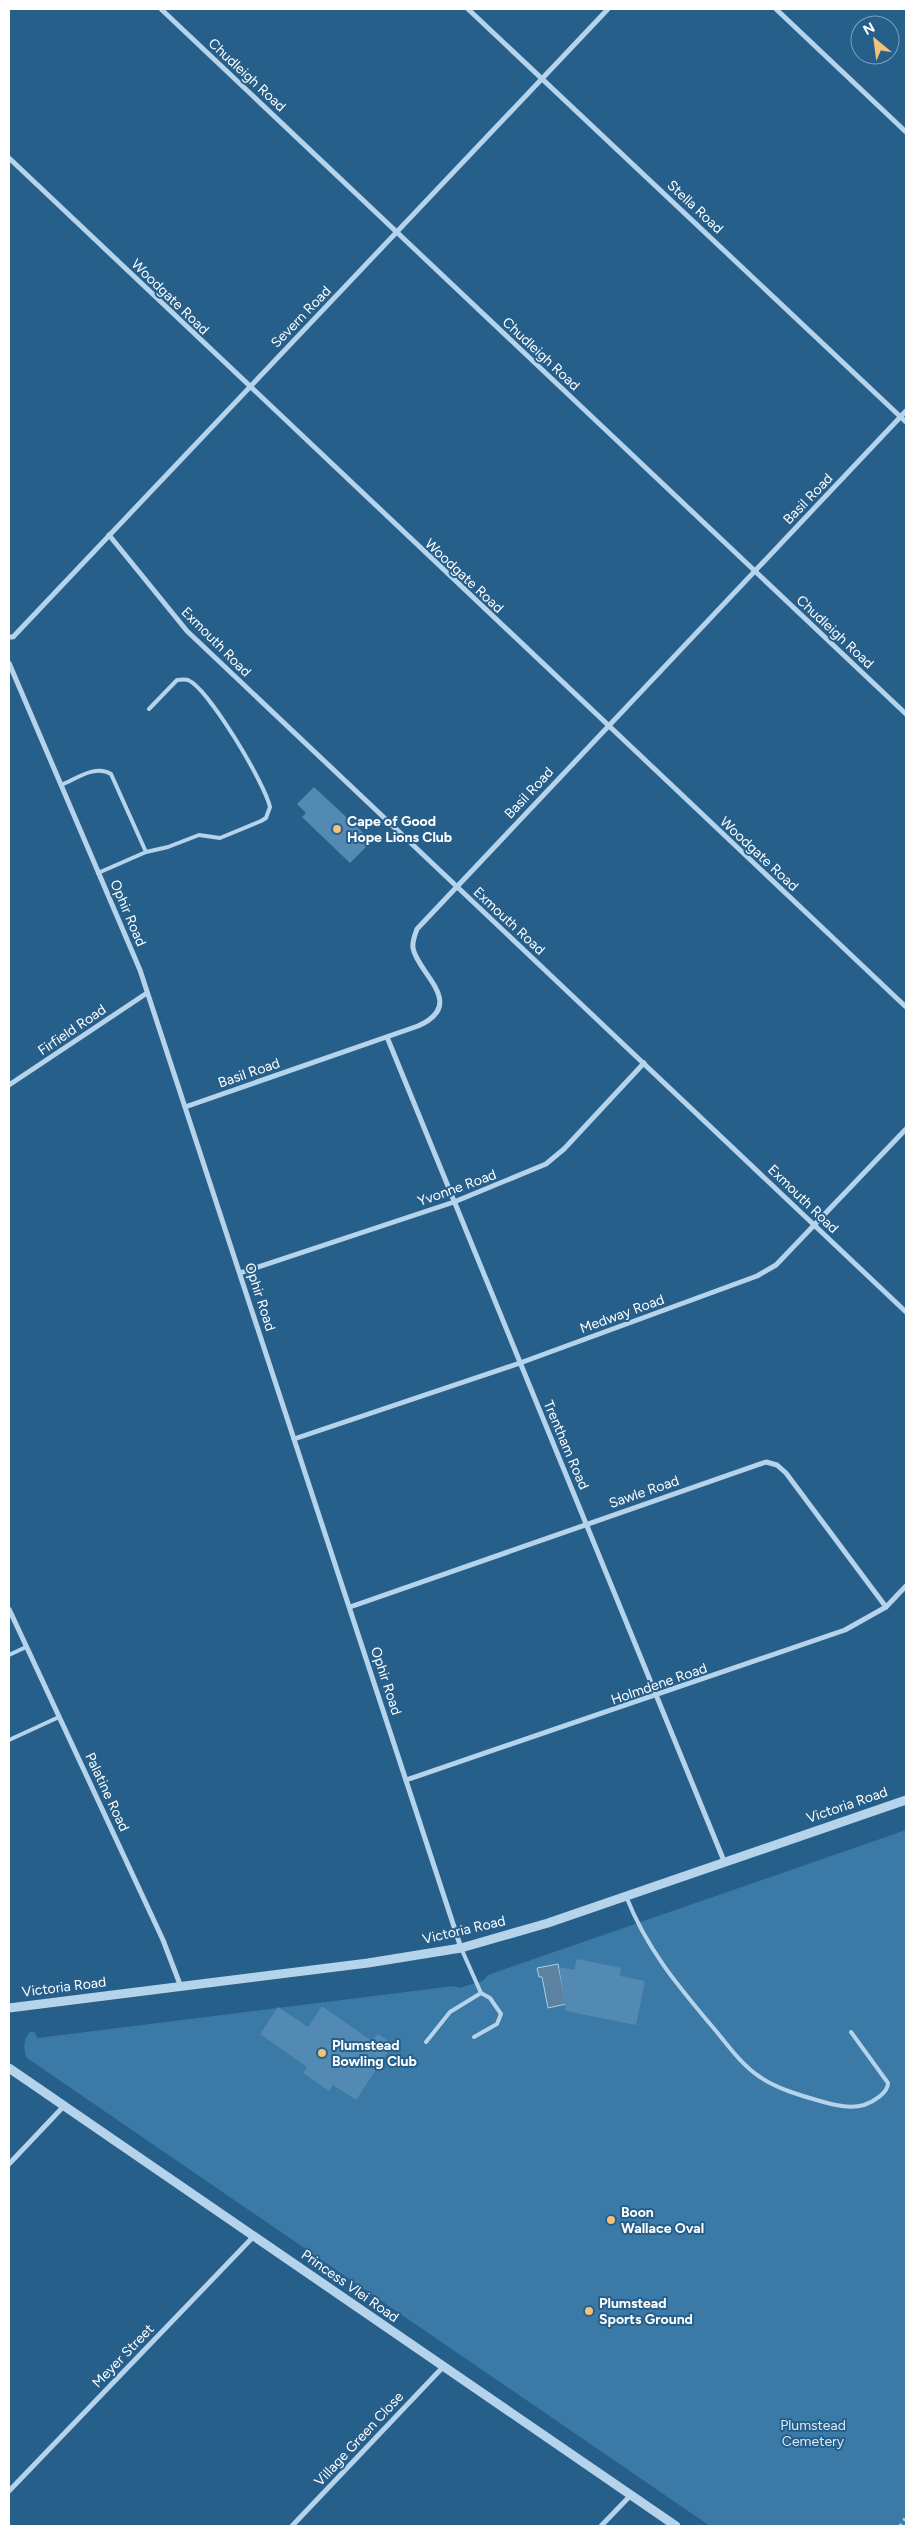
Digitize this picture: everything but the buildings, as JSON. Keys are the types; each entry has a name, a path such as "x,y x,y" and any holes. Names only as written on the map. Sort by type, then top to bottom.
{"street":[{"name":"Chudleigh Road","path":"161,9 906,714"},
{"name":"Stella Road","path":"468,9 906,422"},
{"name":"Severn Road","path":"9,638 608,9"},
{"path":"776,9 906,132"},
{"name":"Woodgate Road","path":"9,158 249,388 906,1007"},
{"name":"Basil Road","path":"185,1107 425,1023 435,1012 438,992 414,953 413,941 418,929 607,726 906,412"},
{"name":"Exmouth Road","path":"109,535 187,631 906,1312"},
{"name":"Ophir Road","path":"9,663 62,785 147,993 461,1948"},
{"name":"Firfield Road","path":"9,1085 147,993"},
{"name":"Trentham Road","path":"387,1037 724,1861"},
{"name":"Yvonne Road","path":"240,1273 454,1202 519,1176 556,1157 644,1063"},
{"name":"Medway Road","path":"294,1438 520,1363 757,1276 776,1265 906,1128"},
{"name":"Sawle Road","path":"350,1607 761,1463 772,1463 786,1472 886,1607"},
{"name":"Holmdene Road","path":"406,1780 656,1697 846,1630 886,1607 906,1586"},
{"name":"Palatine Road","path":"9,1609 163,1940 181,1986"},
{"name":"Victoria Road","path":"9,2008 368,1963 461,1948 548,1923 906,1800"},
{"name":"Princess Vlei Road","path":"10,2070 676,2526"},
{"path":"9,2164 63,2106"},
{"name":"Meyer Street","path":"9,2491 254,2236"},
{"name":"Village Green Close","path":"292,2526 443,2366"},
{"path":"601,2526 631,2495"}],"lane":[{"path":"98,873 146,852 168,847 199,835 224,837 266,818 270,807 250,760 194,684 189,680 176,680 149,709"},
{"path":"62,785 95,771 106,771 110,774 146,852"},
{"path":"9,1655 26,1647"},
{"path":"9,1740 59,1717"},
{"path":"626,1896 638,1926 667,1972 736,2055 748,2068 769,2083 832,2104 856,2107 869,2103 884,2092 888,2083 851,2032"},
{"path":"461,1948 481,1994 493,2001 501,2018 497,2024 474,2037"},
{"path":"426,2042 450,2012 481,1994"}],"path":[{"path":"900,2526 906,2517"}],"green space":[{"name":"Plumstead Sports Ground","path":"906,1830 906,2526 710,2526 27,2058 25,2051 25,2041 30,2032 34,2032 38,2038 454,1986 459,1988 483,1981 488,1975"}],"shaded area":[{"path":"558,1964 566,2004 548,2008 542,1977 539,1977 537,1968"}],"place":[{"name":"Cape of Good Hope Lions Club","path":"337,829"},
{"name":"Plumstead Bowling Club","path":"322,2053"},
{"name":"Boon Wallace Oval","path":"611,2220"},
{"name":"Plumstead Sports Ground","path":"589,2311"}],"park label":[{"name":"Plumstead Cemetery","path":"813,2434"}]}
